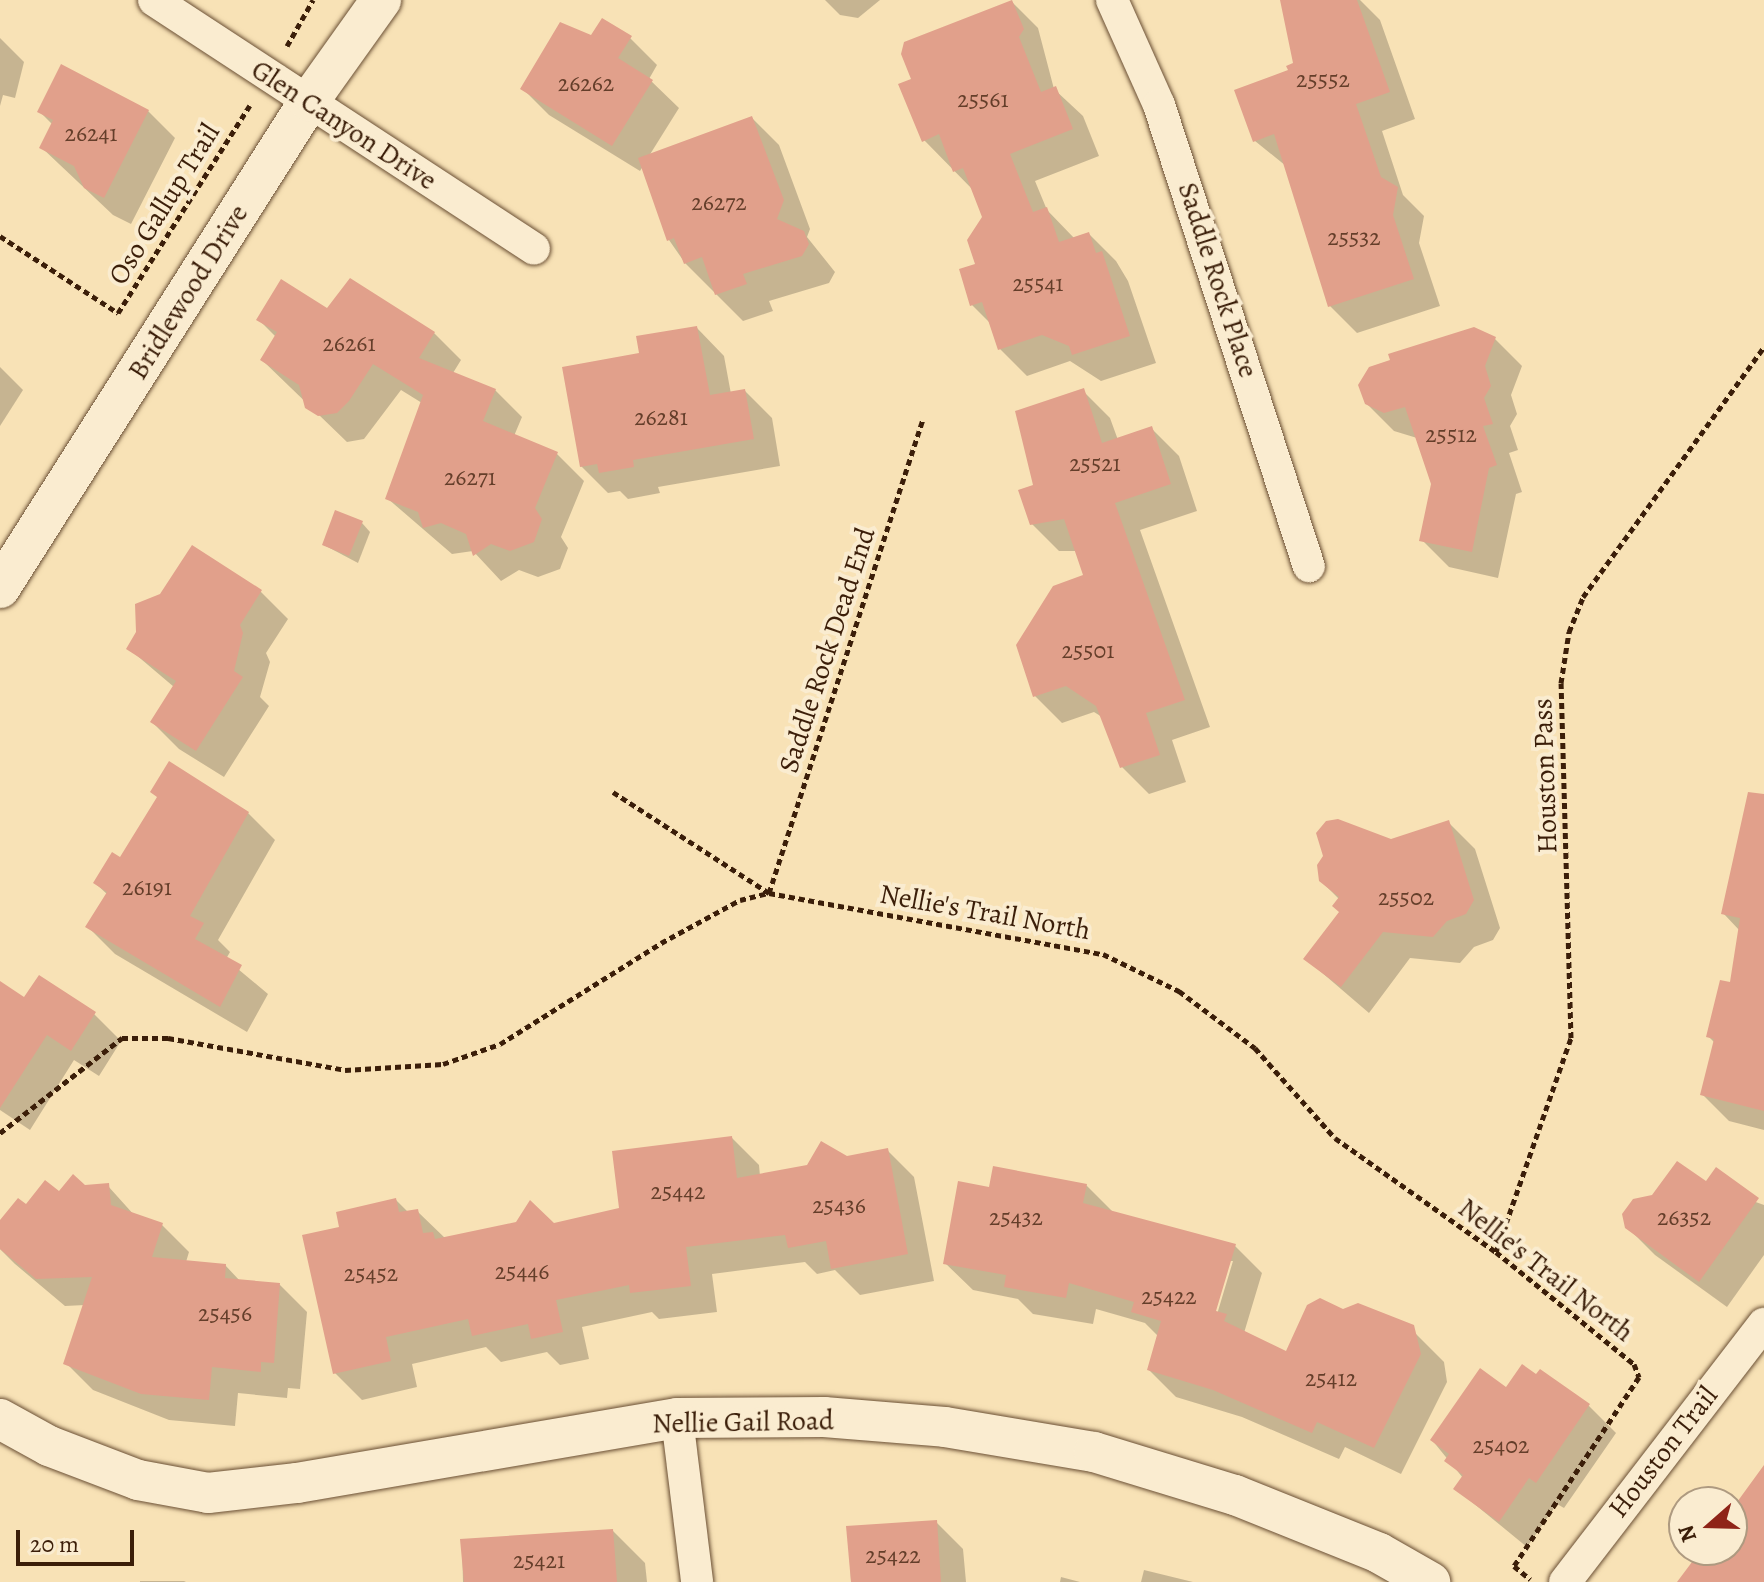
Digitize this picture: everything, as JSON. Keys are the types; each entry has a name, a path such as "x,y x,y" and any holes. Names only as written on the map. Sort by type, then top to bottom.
{"street":[{"name":"Glen Canyon Drive","path":"154,0 534,249"},
{"name":"Bridlewood Drive","path":"0,588 309,101 381,0"},
{"name":"Saddle Rock Place","path":"1112,0 1159,105 1309,566"},
{"name":"Houston Trail","path":"1565,1582 1764,1324"},
{"name":"Nellie Gail Road","path":"0,1419 49,1446 138,1480 208,1493 297,1483 677,1418 824,1417 945,1427 1094,1452 1235,1495 1379,1553 1430,1582"},
{"path":"677,1418 697,1582"}],"path":[{"path":"297,28 313,0"},
{"name":"Oso Gallup Trail","path":"0,236 118,313 242,119"},
{"name":"Houston Pass","path":"1496,1252 1571,1038 1561,683 1569,632 1583,597 1764,347"},
{"name":"Saddle Rock Dead End","path":"769,893 923,420"},
{"path":"613,792 769,893"},
{"name":"Nellie's Trail North","path":"0,1133 122,1038 144,1035 345,1070 443,1064 500,1044 661,943 740,900 769,893 1103,954 1167,985 1255,1048 1335,1138 1496,1252 1634,1364 1639,1377 1514,1566 1534,1582"}],"building":[{"path":"1012,0 1024,29 1019,37 1041,92 1056,86 1073,129 1010,154 1033,212 1047,207 1059,242 1089,232 1096,253 1102,251 1130,336 1072,355 1069,346 1042,335 998,350 982,302 970,306 959,269 975,264 967,240 982,217 963,168 953,172 939,134 922,142 898,84 911,79 901,54 904,42"},
{"path":"1280,0 1357,0 1390,92 1356,104 1381,177 1398,187 1393,215 1414,279 1328,307 1274,134 1253,142 1234,90 1288,70 1286,66 1293,63"},
{"path":"602,18 632,36 618,58 653,80 612,146 520,89 560,22 591,35"},
{"path":"61,64 149,110 104,198 84,188 74,166 39,148 53,120 37,112"},
{"path":"752,116 784,200 777,219 804,231 809,244 802,256 743,274 747,284 715,295 702,257 684,264 674,238 667,241 638,158"},
{"path":"350,278 435,332 419,358 496,389 483,421 558,452 535,508 542,519 534,542 510,551 491,544 473,556 466,534 441,523 423,528 418,512 385,499 423,395 373,364 349,401 337,413 318,416 305,408 299,385 260,360 277,332 256,320 281,279 327,308"},
{"path":"697,326 710,395 745,389 754,439 633,460 634,467 599,473 597,464 580,467 562,367 639,353 636,336"},
{"path":"1474,327 1496,337 1485,366 1491,386 1484,398 1493,424 1483,426 1497,465 1489,468 1472,552 1419,541 1431,484 1405,407 1384,413 1365,404 1358,385 1369,367 1390,360 1388,354"},
{"path":"1084,388 1102,443 1152,426 1171,484 1115,503 1185,700 1146,713 1160,755 1120,768 1096,706 1066,686 1033,697 1016,645 1053,586 1083,575 1064,519 1030,525 1018,490 1033,485 1015,411"},
{"path":"335,510 363,521 349,556 322,545"},
{"path":"192,545 262,590 240,625 243,633 234,671 243,677 196,751 150,722 176,681 126,649 136,632 135,604 160,594"},
{"path":"169,761 249,812 190,916 204,923 195,939 242,965 220,1007 85,927 107,892 93,883 112,852 120,857 157,797 150,792"},
{"path":"1748,792 1764,794 1764,1111 1700,1095 1714,1039 1706,1037 1720,980 1730,982 1740,918 1721,914"},
{"path":"1338,819 1391,839 1449,820 1474,900 1466,914 1447,921 1433,937 1383,932 1341,987 1303,959 1339,912 1332,906 1339,897 1319,881 1317,865 1323,856 1316,833 1326,821"},
{"path":"39,975 96,1012 71,1051 47,1035 0,1108 0,981 24,997"},
{"path":"732,1136 737,1178 807,1165 821,1141 847,1156 888,1148 908,1254 831,1269 826,1241 788,1248 785,1235 686,1247 691,1286 630,1293 629,1285 556,1300 563,1332 531,1339 528,1324 472,1336 468,1319 386,1337 391,1361 333,1374 302,1235 339,1227 336,1212 396,1198 399,1212 418,1209 423,1233 433,1232 435,1239 516,1222 530,1200 554,1223 619,1208 612,1151"},
{"path":"1677,1161 1706,1181 1716,1167 1759,1198 1699,1282 1625,1228 1622,1214 1633,1199 1652,1195"},
{"path":"993,1166 1087,1184 1083,1203 1236,1244 1216,1311 1227,1314 1224,1321 1286,1351 1307,1305 1320,1298 1343,1309 1358,1303 1414,1325 1421,1354 1374,1448 1317,1422 1312,1433 1213,1390 1147,1370 1161,1321 1131,1312 1134,1302 1069,1283 1066,1298 1004,1287 1006,1275 943,1264 958,1181 989,1187"},
{"path":"73,1174 85,1185 109,1183 111,1205 163,1223 152,1257 226,1264 225,1278 280,1283 274,1363 261,1362 261,1372 212,1367 209,1400 141,1394 63,1364 92,1277 36,1279 0,1249 0,1220 18,1198 26,1204 45,1180 59,1191"},
{"path":"1522,1364 1536,1374 1540,1369 1590,1404 1536,1483 1529,1478 1499,1522 1453,1489 1463,1475 1444,1461 1449,1454 1430,1440 1480,1368 1506,1387"},
{"path":"1764,1465 1764,1582 1677,1582 1689,1566 1748,1566 1748,1487"},
{"path":"937,1520 941,1582 851,1582 846,1526"},
{"path":"613,1529 617,1582 464,1582 460,1539"}]}
